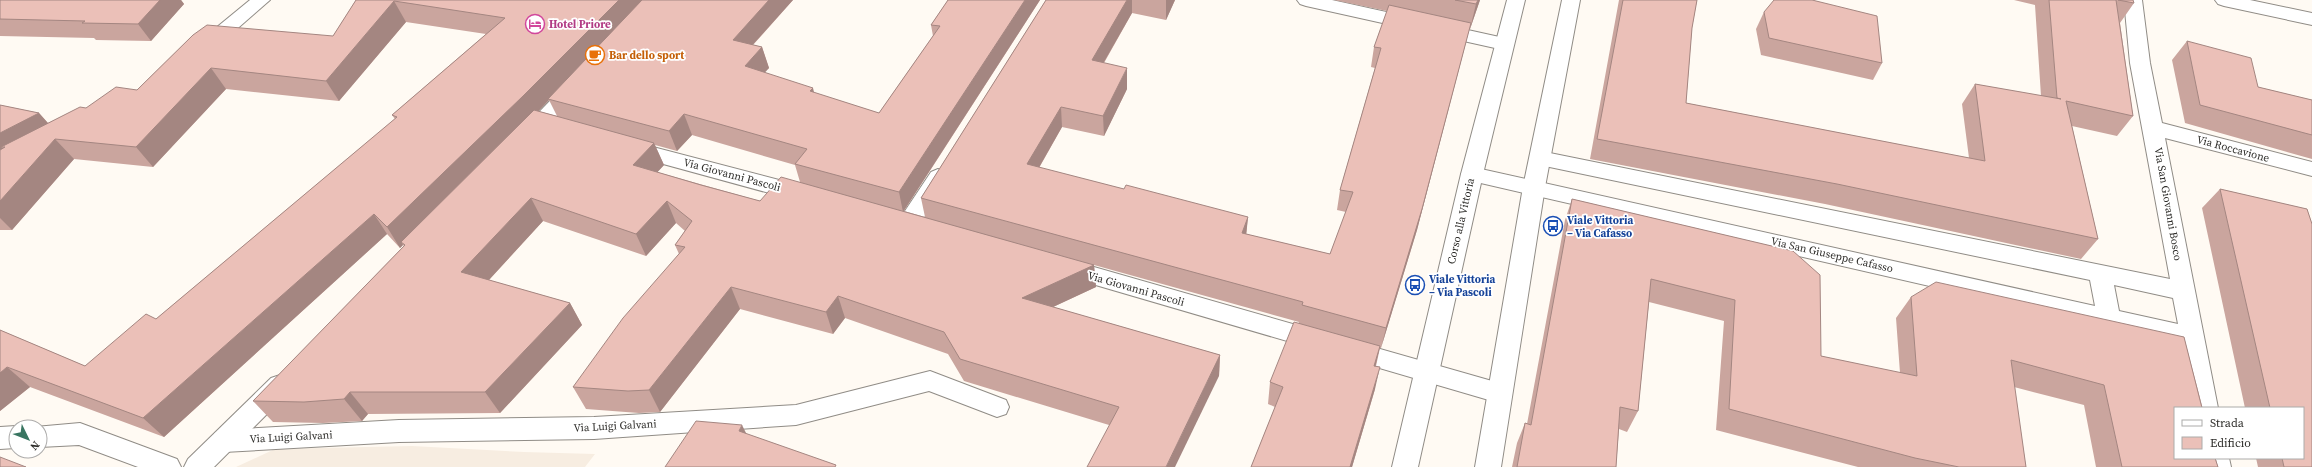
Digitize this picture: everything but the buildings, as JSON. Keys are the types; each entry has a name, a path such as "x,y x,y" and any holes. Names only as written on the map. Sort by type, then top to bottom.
{"street":[{"path":"193,55 219,37 262,0"},
{"path":"1306,0 1504,44"},
{"name":"Corso alla Vittoria","path":"1405,467 1472,174 1516,0"},
{"path":"1488,467 1534,187 1571,0"},
{"name":"Via San Giovanni Bosco","path":"2133,0 2140,63 2154,128 2206,407"},
{"path":"2224,0 2312,19"},
{"path":"514,150 588,73"},
{"path":"541,123 563,129"},
{"name":"Via Roccavione","path":"2154,128 2312,169"},
{"name":"Via Giovanni Pascoli","path":"609,142 820,199"},
{"path":"1540,158 2101,276 2184,291"},
{"path":"909,223 946,164"},
{"name":"Via San Giuseppe Cafasso","path":"1472,174 2192,337"},
{"path":"887,217 932,229"},
{"name":"Via Giovanni Pascoli","path":"1046,262 1499,393"},
{"path":"2101,276 2108,317"},
{"path":"197,467 295,370"},
{"name":"Via Luigi Galvani","path":"224,441 399,431 594,428 796,415 930,381 997,407"},
{"path":"48,436 80,434 168,467"}],"shaded area":[{"path":"412,446 595,454 585,467 236,467 275,449"}],"place":[{"name":"Hotel Priore","path":"535,24"},
{"name":"Bar dello sport","path":"595,55"},
{"name":"Viale Vittoria – Via Cafasso","path":"1553,226"},
{"name":"Viale Vittoria – Via Pascoli","path":"1415,285"}]}
